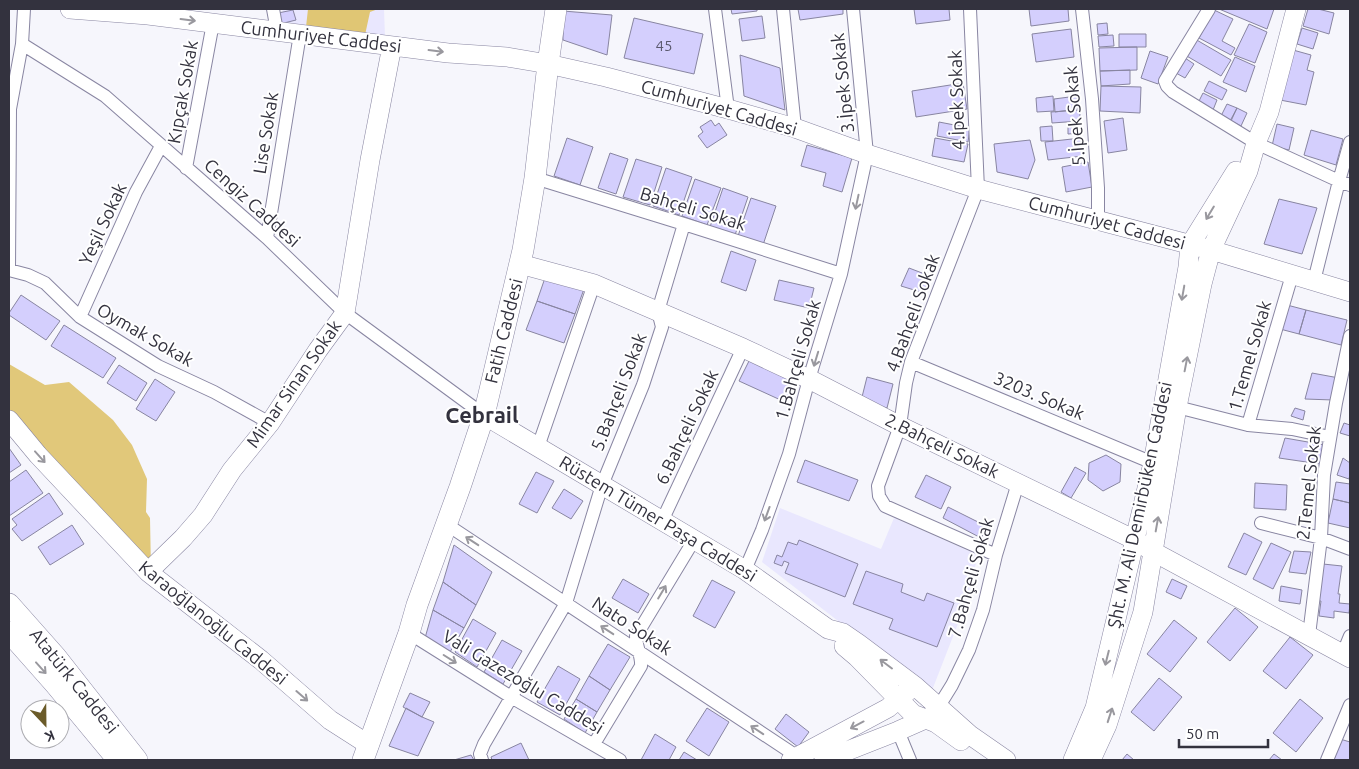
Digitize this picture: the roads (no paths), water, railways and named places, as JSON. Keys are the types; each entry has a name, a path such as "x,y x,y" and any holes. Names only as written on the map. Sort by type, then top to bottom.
{"main road":[{"name":"Fatih Caddesi","path":"367,752 484,415 520,264 534,178 556,9"},
{"name":"Atatürk Caddesi","path":"9,604 56,657 137,760"},
{"name":"Atatürk Caddesi","path":"9,632 118,760"}],"street":[{"path":"9,270 10,109 22,44 24,9"},
{"name":"Cumhuriyet Caddesi","path":"77,9 148,15 448,53 507,57 548,64 728,108 795,128 867,154 978,189 1210,250 1350,292"},
{"path":"273,9 278,31"},
{"path":"715,9 728,108"},
{"path":"782,9 795,128"},
{"name":"3.İpek Sokak","path":"853,9 867,154"},
{"name":"4.İpek Sokak","path":"970,9 978,189"},
{"name":"5.İpek Sokak","path":"1082,9 1095,138 1098,221"},
{"path":"1209,9 1165,81 1167,86 1173,92 1256,143 1344,183"},
{"path":"1190,245 1238,168 1256,143 1268,112 1296,9"},
{"name":"Kıpçak Sokak","path":"186,168 213,23"},
{"name":"Lise Sokak","path":"266,238 300,34"},
{"name":"Cengiz Caddesi","path":"22,44 105,96 266,238 345,313 484,415"},
{"name":"Mimar Sinan Sokak","path":"148,572 183,538 203,515 232,470 270,423 345,313 370,160 392,46"},
{"path":"1314,281 1344,183 1350,142"},
{"name":"Şht. M. Ali Demirbüken Caddesi","path":"1091,760 1107,725 1142,612 1177,407 1210,250 1248,171 1256,143"},
{"name":"Yeşil Sokak","path":"80,317 136,192 161,146"},
{"name":"1.Bahçeli Sokak","path":"745,570 762,530 789,454 841,274 867,154"},
{"name":"Bahçeli Sokak","path":"534,178 841,274"},
{"name":"4.Bahçeli Sokak","path":"978,189 911,362 900,426 878,486 879,496 885,506 996,555"},
{"name":"5.Bahçeli Sokak","path":"482,760 480,754 484,744 566,603 602,485 643,385 662,327 658,311 684,224"},
{"name":"Şht. M. Ali Demirbüken Caddesi","path":"1072,760 1095,708 1153,462 1188,267 1190,245"},
{"name":"2.Bahçeli Sokak","path":"520,264 594,284 810,379 900,426 1135,540 1346,656"},
{"name":"Oymak Sokak","path":"9,270 28,275 45,283 80,317 158,366 214,392 270,423"},
{"name":"1.Temel Sokak","path":"1292,275 1248,425 1292,429 1330,437"},
{"path":"538,448 594,284"},
{"name":"2.Temel Sokak","path":"1310,635 1321,538 1324,475 1350,336"},
{"name":"6.Bahçeli Sokak","path":"662,521 743,348"},
{"name":"3203. Sokak","path":"911,362 1153,462"},
{"path":"1177,407 1248,425"},
{"name":"Rüstem Tümer Paşa Caddesi","path":"484,415 745,570 828,629 843,633 917,688 970,735 1006,760"},
{"name":"Karaoğlanoğlu Caddesi","path":"9,420 38,455 148,572 261,660 367,752"},
{"name":"7.Bahçeli Sokak","path":"939,706 969,650 983,610 996,555 1018,483"},
{"path":"1261,523 1321,538 1350,548"},
{"name":"Nato Sokak","path":"446,524 638,650 794,759"},
{"path":"594,744 641,666 636,636 694,540"},
{"name":"Rüstem Tümer Paşa Caddesi","path":"828,629 834,638 857,657 913,714 936,723 984,760"},
{"name":"Vali Gazezoğlu Caddesi","path":"409,633 511,697 620,760"},
{"path":"1346,656 1350,636"},
{"path":"794,759 888,708 908,691 917,688"},
{"path":"1327,760 1350,705"},
{"path":"824,760 925,719 933,715 939,706"},
{"path":"898,731 910,760"}],"district":[{"name":"Cebrail","path":"482,415"}]}
